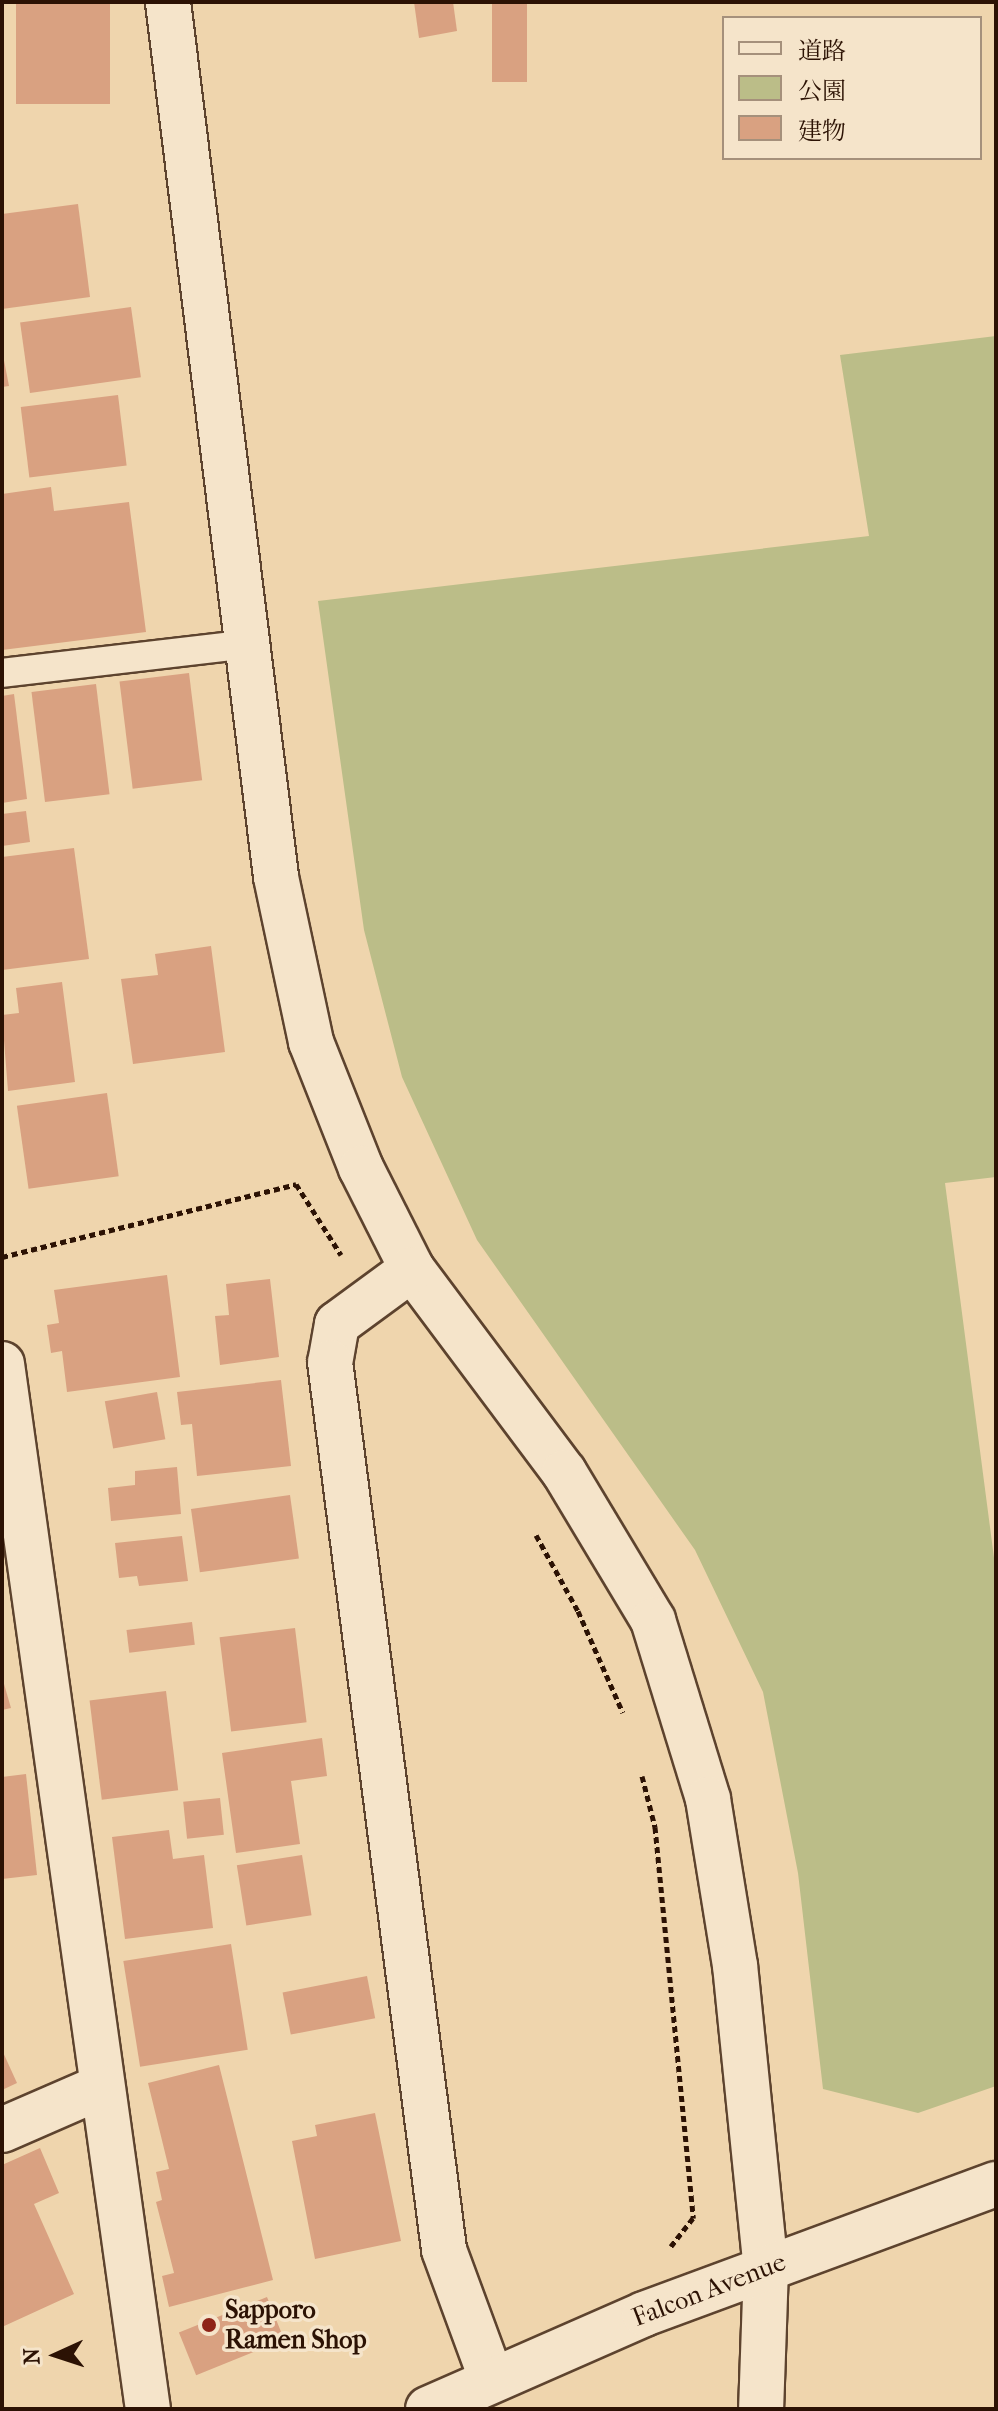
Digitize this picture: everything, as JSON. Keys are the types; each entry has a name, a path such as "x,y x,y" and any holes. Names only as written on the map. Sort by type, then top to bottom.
{"street":[{"path":"168,2 276,877 311,1042 361,1168 412,1269 564,1472 653,1620 708,1799 735,1965 766,2268 761,2409"},
{"path":"412,1269 337,1324 330,1362 444,2250 491,2378"},
{"path":"2,1364 16,1576 101,2087 148,2409"},
{"path":"2,2130 101,2087"},
{"name":"Falcon Avenue","path":"428,2409 491,2378 766,2268 996,2184"}],"lane":[{"path":"2,673 249,644"}],"path":[{"path":"2,1257 296,1184 370,1301"},
{"path":"529,1523 578,1611 626,1720"},
{"path":"639,1765 655,1827 693,2218 666,2252"}],"green space":[{"path":"996,336 996,1177 945,1183 996,1573 996,2086 918,2113 823,2089 798,1873 763,1692 695,1550 477,1240 402,1077 364,930 318,601 869,536 840,355"}],"building":[{"path":"16,2 110,2 110,104 16,104"},
{"path":"414,2 453,2 457,31 419,38"},
{"path":"492,2 527,2 527,82 492,82"},
{"path":"78,204 90,297 2,309 2,214"},
{"path":"131,307 141,377 30,393 20,323"},
{"path":"2,350 9,386 2,387"},
{"path":"118,395 127,465 29,477 21,407"},
{"path":"51,487 54,511 129,502 146,632 2,650 2,494"},
{"path":"189,673 202,780 133,789 120,682"},
{"path":"96,684 110,794 45,802 31,692"},
{"path":"14,694 27,799 2,803 2,696"},
{"path":"26,811 30,842 2,846 2,814"},
{"path":"74,848 89,959 2,970 2,857"},
{"path":"211,946 225,1052 133,1064 121,979 158,975 155,954"},
{"path":"62,982 75,1082 8,1091 2,1015 19,1013 16,988"},
{"path":"107,1093 119,1176 29,1189 17,1106"},
{"path":"167,1275 180,1377 67,1392 62,1351 51,1353 47,1325 59,1323 54,1290"},
{"path":"270,1279 279,1357 220,1365 215,1316 229,1315 226,1284"},
{"path":"281,1380 291,1466 197,1476 192,1424 181,1425 177,1392"},
{"path":"157,1392 165,1439 113,1448 105,1401"},
{"path":"177,1467 181,1514 111,1521 108,1488 135,1485 135,1471"},
{"path":"290,1495 299,1558 200,1572 191,1509"},
{"path":"182,1536 188,1581 139,1586 137,1576 119,1578 115,1543"},
{"path":"192,1622 195,1645 129,1653 126,1630"},
{"path":"295,1628 307,1722 231,1732 220,1637"},
{"path":"2,1677 11,1708 2,1710"},
{"path":"166,1691 178,1790 102,1800 90,1700"},
{"path":"322,1738 327,1776 291,1781 300,1844 236,1853 222,1753"},
{"path":"26,1774 37,1875 2,1879 2,1777"},
{"path":"220,1798 224,1835 187,1839 183,1802"},
{"path":"169,1830 173,1859 204,1855 213,1928 125,1939 112,1837"},
{"path":"302,1855 312,1915 246,1926 237,1865"},
{"path":"231,1944 248,2050 140,2067 123,1961"},
{"path":"367,1976 375,2018 291,2035 283,1992"},
{"path":"2,2050 17,2083 2,2090"},
{"path":"219,2065 273,2280 169,2307 162,2276 174,2273 156,2202 162,2200 156,2172 169,2169 148,2083"},
{"path":"375,2113 401,2241 315,2259 292,2141 317,2136 315,2125"},
{"path":"40,2148 59,2193 34,2204 74,2294 2,2327 2,2165"},
{"path":"267,2297 284,2340 196,2375 179,2333"}],"place":[{"name":"Sapporo Ramen Shop","path":"209,2325"}]}
